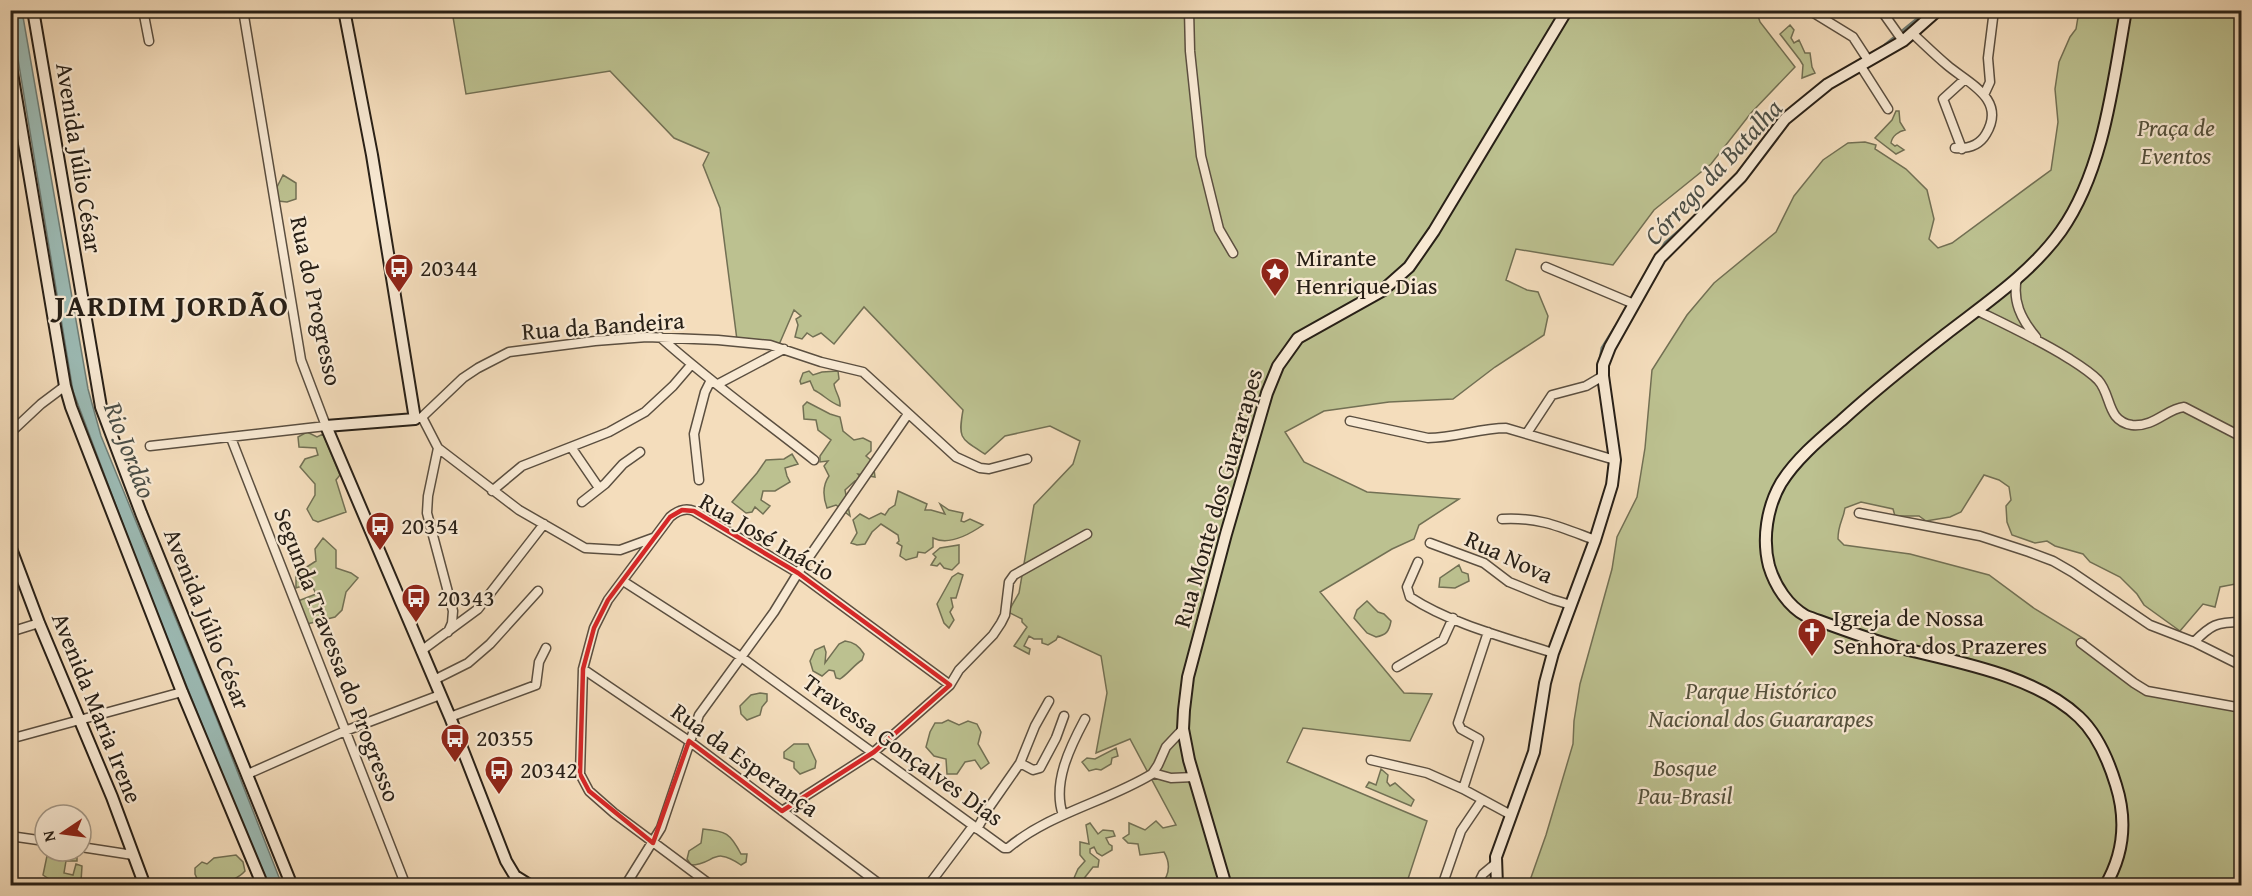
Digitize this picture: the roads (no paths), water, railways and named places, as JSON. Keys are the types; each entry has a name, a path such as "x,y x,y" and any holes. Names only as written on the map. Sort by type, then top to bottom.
{"street":[{"name":"Avenida Júlio César","path":"33,10 101,407 141,513 292,885"},
{"path":"143,10 149,40"},
{"name":"Rua do Progresso","path":"243,10 302,360 326,426 450,717 513,881"},
{"path":"344,10 419,418 438,448 428,496 428,513 453,611 448,632"},
{"path":"1189,10 1190,51 1201,156 1219,229 1233,253"},
{"name":"Rua Monte dos Guararapes","path":"1226,885 1194,777 1183,729 1188,677 1258,421 1278,366 1298,338 1382,291 1409,267 1440,222 1567,10"},
{"path":"1809,10 1852,37 1888,110"},
{"path":"1881,10 1903,41"},
{"path":"1497,885 1495,864 1497,849 1534,752 1553,653 1595,540 1612,485 1615,460 1603,376 1605,356 1660,258 1741,177 1785,119 1828,84 1903,41 1938,10"},
{"path":"1984,95 1990,82 1988,58 1994,10"},
{"path":"2105,885 2121,850 2121,806 2113,773 2103,752 2079,717 2032,687 1974,666 1894,646 1806,616 1794,608 1778,586 1767,556 1768,521 1773,500 1791,469 1877,388 1978,311 2017,277 2038,258 2062,230 2083,190 2107,115 2126,10"},
{"path":"1912,33 1984,95 1992,114 1990,127 1983,139 1976,145 1958,148 1943,99 1965,79"},
{"name":"Avenida Júlio César","path":"10,61 14,106 65,386 86,450 182,692 263,885"},
{"path":"1546,267 1634,304"},
{"path":"2017,277 2015,297 2019,312 2022,320 2038,340"},
{"path":"1978,311 2038,340 2089,371 2105,393 2111,411 2122,421 2132,425 2149,423 2177,408 2184,407 2241,437"},
{"path":"660,337 691,365 814,460"},
{"name":"Rua da Bandeira","path":"419,418 463,378 509,352 595,341 660,337 754,342 863,372 956,457 980,468 989,469 1028,459"},
{"path":"699,480 694,434 705,392 715,382 784,349"},
{"path":"492,491 522,466 537,458 620,427 645,412 673,386 691,365"},
{"path":"1527,433 1552,395 1586,386 1603,376"},
{"path":"10,433 41,404 65,386"},
{"path":"625,885 653,843 667,814 699,715 774,612 798,573 908,414"},
{"path":"150,446 419,418"},
{"path":"1350,421 1428,438 1442,438 1489,428 1506,428 1615,460"},
{"name":"Segunda Travessa do Progresso","path":"231,438 406,885"},
{"path":"571,447 599,488"},
{"name":"Rua José Inácio","path":"438,448 519,510 585,548 620,550 638,545 656,537 670,517 689,509 798,573 950,685"},
{"path":"582,502 611,478 623,464 640,452"},
{"path":"1859,513 1980,536 2030,552 2072,572 2143,621 2194,642 2241,666"},
{"path":"1502,519 1543,521 1595,540"},
{"path":"421,651 478,609 544,524"},
{"path":"782,811 874,752 950,685 959,670 993,635 1001,623 1005,615 1009,582 1014,575 1087,534"},
{"path":"656,537 608,600 594,628 583,669 580,774 584,784 614,813 712,885"},
{"name":"Rua Nova","path":"1430,543 1484,563 1509,582 1571,605"},
{"name":"Avenida Maria Irene","path":"10,546 39,623 112,797 145,885"},
{"path":"1418,562 1407,587 1408,594 1426,607 1488,632 1553,653"},
{"name":"Travessa Gonçalves Dias","path":"623,581 741,657 1006,849 1028,832 1153,773"},
{"path":"434,680 468,663 490,644 538,591"},
{"path":"1397,667 1443,640 1453,618"},
{"path":"2194,642 2217,623 2241,622"},
{"path":"10,632 39,623"},
{"path":"1463,789 1479,739 1461,729 1458,723 1488,632"},
{"path":"2081,643 2147,691 2241,708"},
{"path":"450,717 536,685 539,663 546,648"},
{"name":"Rua da Esperança","path":"583,669 689,741 882,885"},
{"path":"10,739 182,692"},
{"path":"248,774 345,731 440,695"},
{"path":"928,885 975,828 1020,763 1035,726 1049,701"},
{"path":"1020,763 1033,770 1040,768 1056,738 1064,716"},
{"path":"1063,815 1058,796 1059,786 1073,740 1085,719"},
{"path":"1183,729 1166,747 1153,773 1171,778 1194,777"},
{"path":"1371,760 1427,773 1511,815"},
{"path":"1442,885 1461,831 1482,800"},
{"path":"10,836 33,839"},
{"path":"93,849 133,855"},
{"path":"1478,885 1483,874 1495,864"},
{"path":"513,881 531,885"}],"water":[{"name":"Rio Jordão","path":"10,11 22,11 88,389 101,436 282,885 267,885 265,881 142,575 73,391"}],"waterway":[{"name":"Córrego da Batalha","path":"1885,45 1928,10"},
{"name":"Córrego da Batalha","path":"1660,251 1665,243 1687,224"},
{"name":"Córrego da Batalha","path":"1599,365 1602,348 1615,327"}],"place":[{"name":"20344","path":"399,294"},
{"name":"Mirante Henrique Dias","path":"1275,298"},
{"name":"20354","path":"380,552"},
{"name":"20343","path":"416,624"},
{"name":"Igreja de Nossa Senhora dos Prazeres","path":"1812,658"},
{"name":"20355","path":"455,764"},
{"name":"20342","path":"499,796"}],"district":[{"name":"JARDIM JORDÃO","path":"172,306"}],"park label":[{"name":"Praça de Eventos","path":"2176,142"},
{"name":"Parque Histórico Nacional dos Guararapes","path":"1761,705"},
{"name":"Bosque Pau-Brasil","path":"1685,782"}]}
